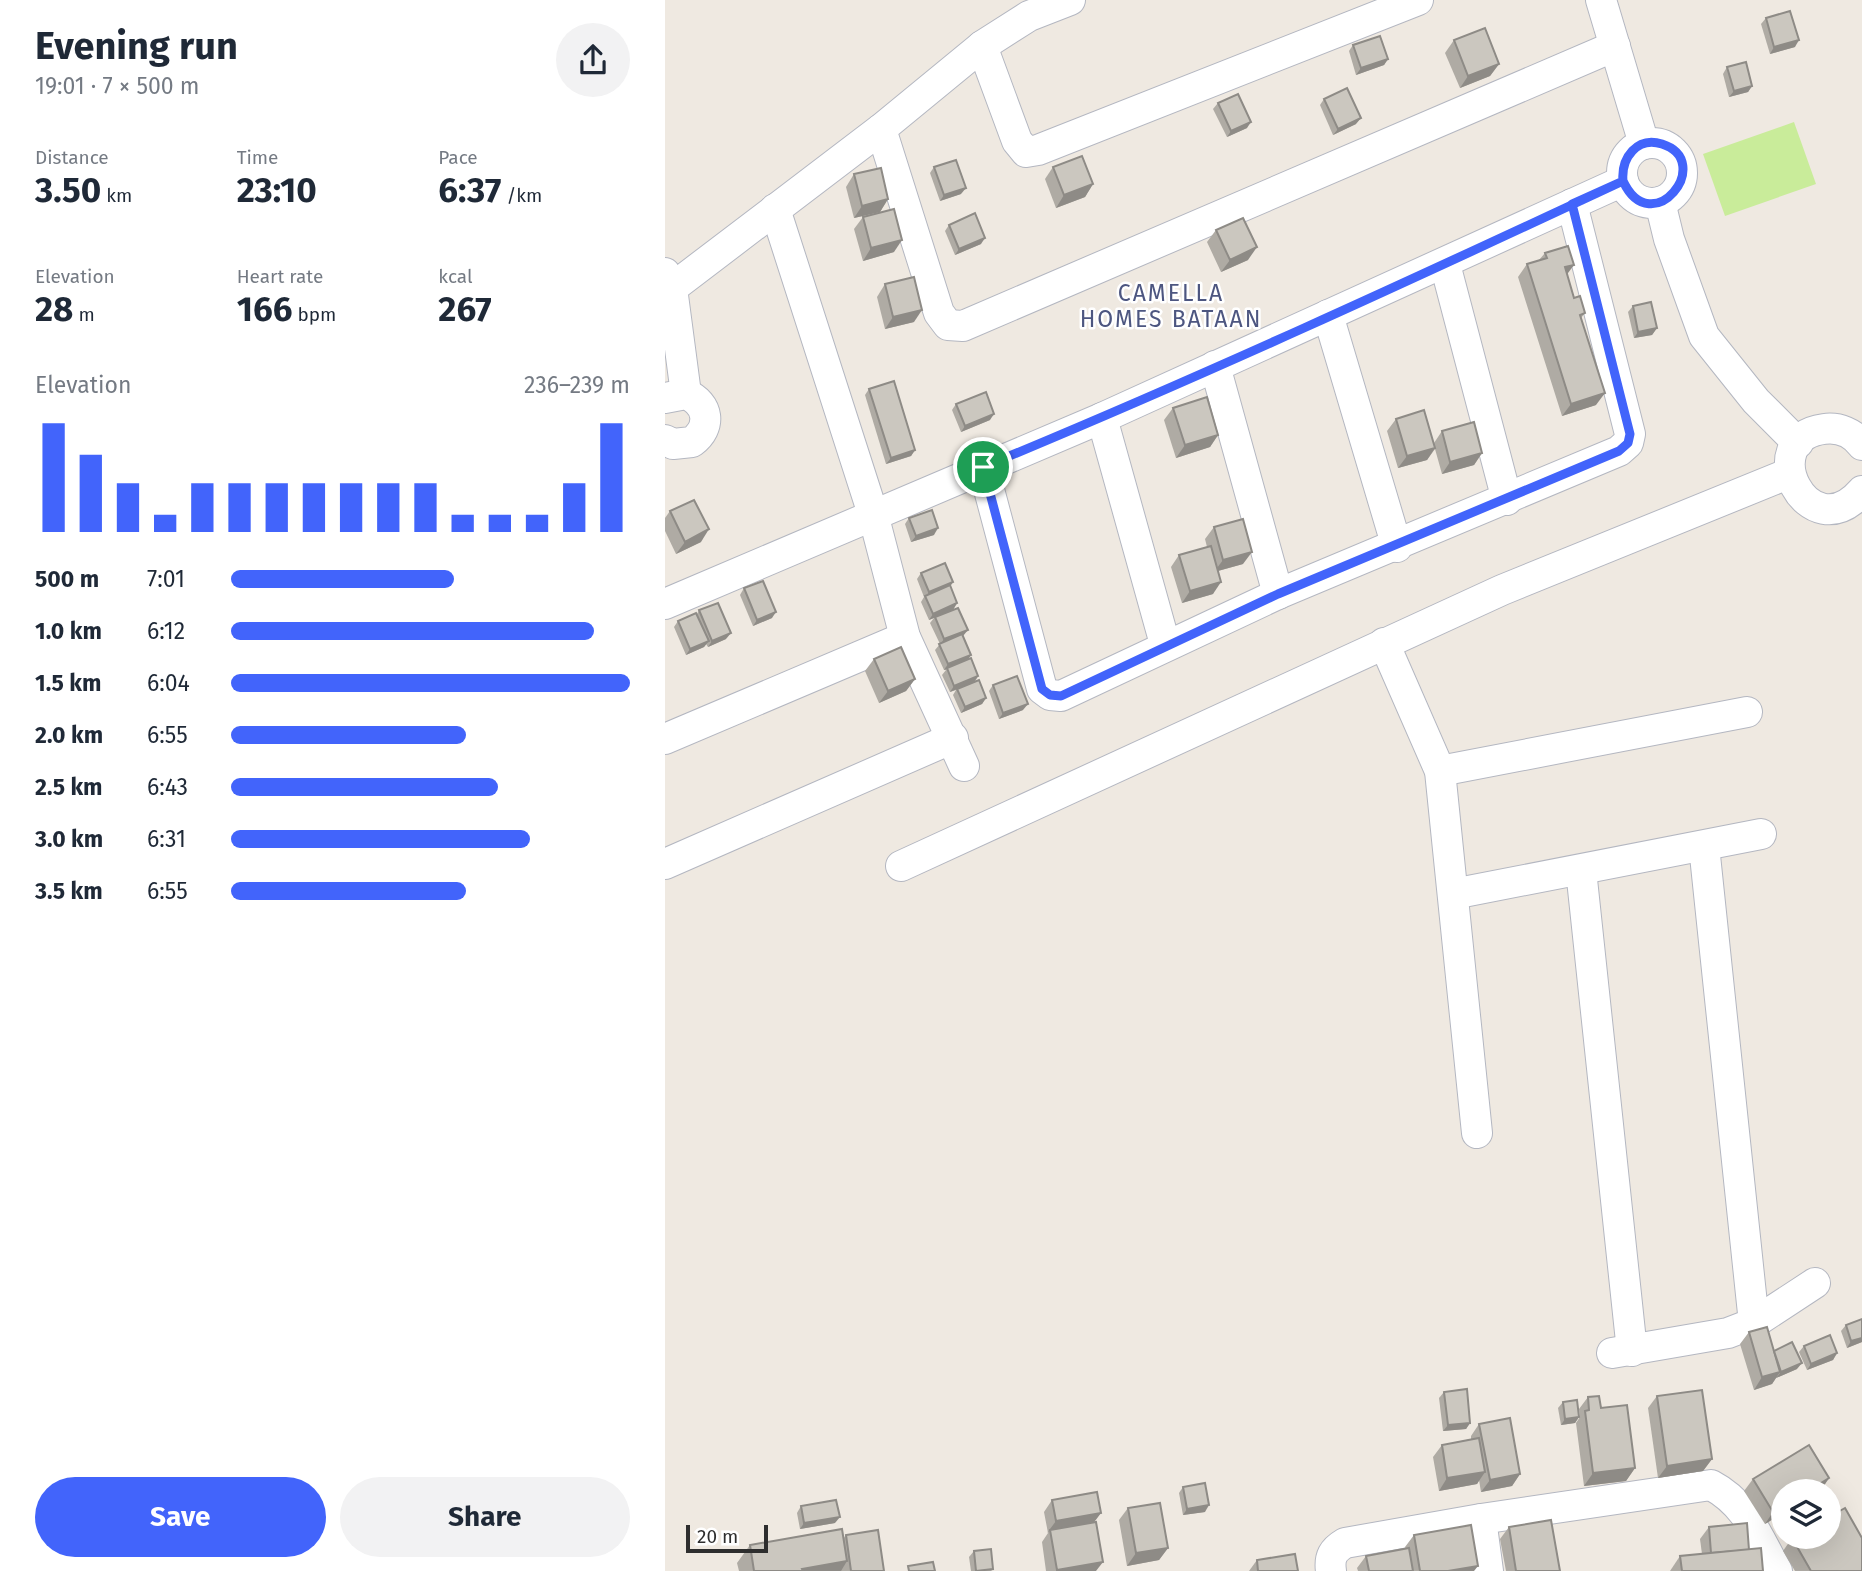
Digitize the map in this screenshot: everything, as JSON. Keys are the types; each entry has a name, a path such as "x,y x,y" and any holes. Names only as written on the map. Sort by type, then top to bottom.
{"street":[{"path":"665,440 673,444 691,442 705,427 703,406 676,396 669,281 775,209 1034,8 1070,0"},
{"path":"982,46 1017,141 1025,152 1038,150 1418,0"},
{"path":"1601,0 1644,144"},
{"path":"881,129 939,313 948,326 963,326 1615,46"},
{"path":"1644,144 1663,144 1671,149 1682,165 1683,174 1676,192 1660,202 1651,203 1633,196 1623,181 1624,162 1628,154 1644,144"},
{"path":"665,604 1102,418 1623,181"},
{"path":"1660,202 1669,239 1704,336 1756,401 1798,443"},
{"path":"983,467 1042,689 1050,695 1061,696 1165,644 1278,594 1397,547 1619,451 1628,443 1630,434 1572,204"},
{"path":"775,209 873,514 905,637 964,766"},
{"path":"1445,264 1507,500"},
{"path":"1328,315 1397,547"},
{"path":"1215,366 1278,594"},
{"path":"1102,418 1165,644"},
{"path":"1861,443 1847,432 1834,428 1808,434 1798,443 1791,455 1790,473 1797,492 1818,507 1844,505 1862,491"},
{"path":"901,866 1502,590 1790,473"},
{"path":"665,739 905,637"},
{"path":"1384,643 1440,771 1478,1133"},
{"path":"1440,771 1747,712"},
{"path":"665,864 953,738"},
{"path":"1453,894 1761,834"},
{"path":"1704,846 1754,1322"},
{"path":"1581,870 1622,1352 1728,1334 1754,1322 1815,1283"},
{"path":"1331,1571 1330,1561 1335,1549 1345,1543 1481,1518 1710,1485 1731,1496 1737,1503 1777,1571"},
{"path":"1481,1518 1488,1571"}],"green space":[{"path":"1794,122 1816,184 1725,216 1703,154"}],"building":[{"path":"1790,11 1799,40 1774,47 1766,18"},
{"path":"1485,28 1499,64 1468,76 1454,40"},
{"path":"1380,36 1388,59 1361,68 1353,45"},
{"path":"1746,62 1752,86 1734,91 1727,67"},
{"path":"1347,88 1361,118 1338,129 1324,99"},
{"path":"1238,94 1251,122 1231,131 1218,103"},
{"path":"1082,156 1093,184 1064,195 1053,167"},
{"path":"956,160 966,188 944,195 934,167"},
{"path":"881,168 888,199 862,206 854,174"},
{"path":"894,209 902,240 871,248 863,217"},
{"path":"975,213 985,238 959,249 949,225"},
{"path":"1243,218 1257,247 1230,260 1216,230"},
{"path":"1568,246 1574,265 1565,267 1574,298 1580,296 1585,313 1580,315 1605,393 1571,404 1527,264 1547,258 1545,253"},
{"path":"914,277 922,310 893,317 885,284"},
{"path":"1651,302 1657,328 1638,332 1633,306"},
{"path":"894,381 915,450 891,458 869,389"},
{"path":"986,392 994,414 965,426 956,404"},
{"path":"1207,397 1218,435 1185,445 1173,408"},
{"path":"1424,410 1435,448 1407,456 1396,419"},
{"path":"1474,422 1482,453 1450,462 1442,431"},
{"path":"694,500 709,529 685,542 670,511"},
{"path":"932,510 938,528 916,536 909,518"},
{"path":"1243,519 1252,552 1223,560 1214,527"},
{"path":"1211,546 1221,582 1190,591 1179,555"},
{"path":"945,563 953,582 929,592 921,573"},
{"path":"763,581 776,612 757,620 744,588"},
{"path":"950,585 957,603 933,614 925,596"},
{"path":"718,603 731,633 712,641 699,610"},
{"path":"958,608 968,630 944,639 935,617"},
{"path":"696,613 709,641 690,649 678,621"},
{"path":"962,634 971,655 948,664 939,644"},
{"path":"901,647 915,679 888,691 874,659"},
{"path":"971,658 978,676 954,686 947,668"},
{"path":"1017,676 1028,704 1003,713 993,685"},
{"path":"979,680 986,698 965,707 957,689"},
{"path":"1862,1319 1862,1338 1851,1341 1846,1325"},
{"path":"1767,1327 1780,1372 1762,1377 1749,1332"},
{"path":"1830,1335 1837,1353 1811,1364 1804,1346"},
{"path":"1792,1342 1802,1363 1781,1372 1774,1351"},
{"path":"1467,1389 1470,1423 1448,1425 1444,1392"},
{"path":"1702,1390 1712,1459 1667,1466 1657,1396"},
{"path":"1599,1396 1601,1408 1627,1405 1635,1468 1593,1473 1585,1411 1589,1410 1588,1397"},
{"path":"1577,1400 1579,1417 1565,1419 1563,1402"},
{"path":"1510,1418 1520,1474 1490,1480 1479,1424"},
{"path":"1479,1438 1485,1472 1447,1478 1442,1445"},
{"path":"1809,1445 1829,1478 1771,1479 1771,1509 1753,1479"},
{"path":"1205,1483 1209,1505 1187,1509 1183,1487"},
{"path":"1097,1492 1101,1513 1056,1521 1052,1500"},
{"path":"836,1500 840,1517 804,1523 801,1506"},
{"path":"1160,1503 1168,1548 1136,1553 1128,1508"},
{"path":"1845,1508 1862,1538 1862,1571 1811,1571 1798,1549 1841,1549 1841,1510"},
{"path":"1551,1520 1560,1571 1516,1571 1509,1527"},
{"path":"1096,1522 1103,1562 1057,1570 1050,1530"},
{"path":"1747,1523 1749,1550 1711,1553 1709,1527"},
{"path":"1471,1525 1478,1566 1448,1571 1420,1571 1414,1535"},
{"path":"842,1529 847,1561 802,1569 803,1571 754,1571 750,1545"},
{"path":"878,1530 884,1571 851,1571 846,1535"},
{"path":"1409,1548 1413,1571 1369,1571 1366,1556"},
{"path":"1761,1548 1763,1571 1682,1571 1680,1556"},
{"path":"991,1549 993,1569 976,1571 974,1551"},
{"path":"1295,1554 1298,1571 1258,1571 1257,1560"},
{"path":"933,1562 935,1571 909,1571 908,1566"}],"district":[{"name":"CAMELLA HOMES BATAAN","path":"1171,306"}],"route":[{"path":"983,467 1042,689 1050,695 1061,696 1165,644 1278,594 1397,547 1619,451 1628,443 1630,434 1572,204 1623,181 1622,172 1628,154 1644,144 1663,144 1678,156 1682,165 1683,174 1676,192 1660,202 1641,201 1633,196 1623,181 1572,204 1445,264 1102,418 983,467"}]}
